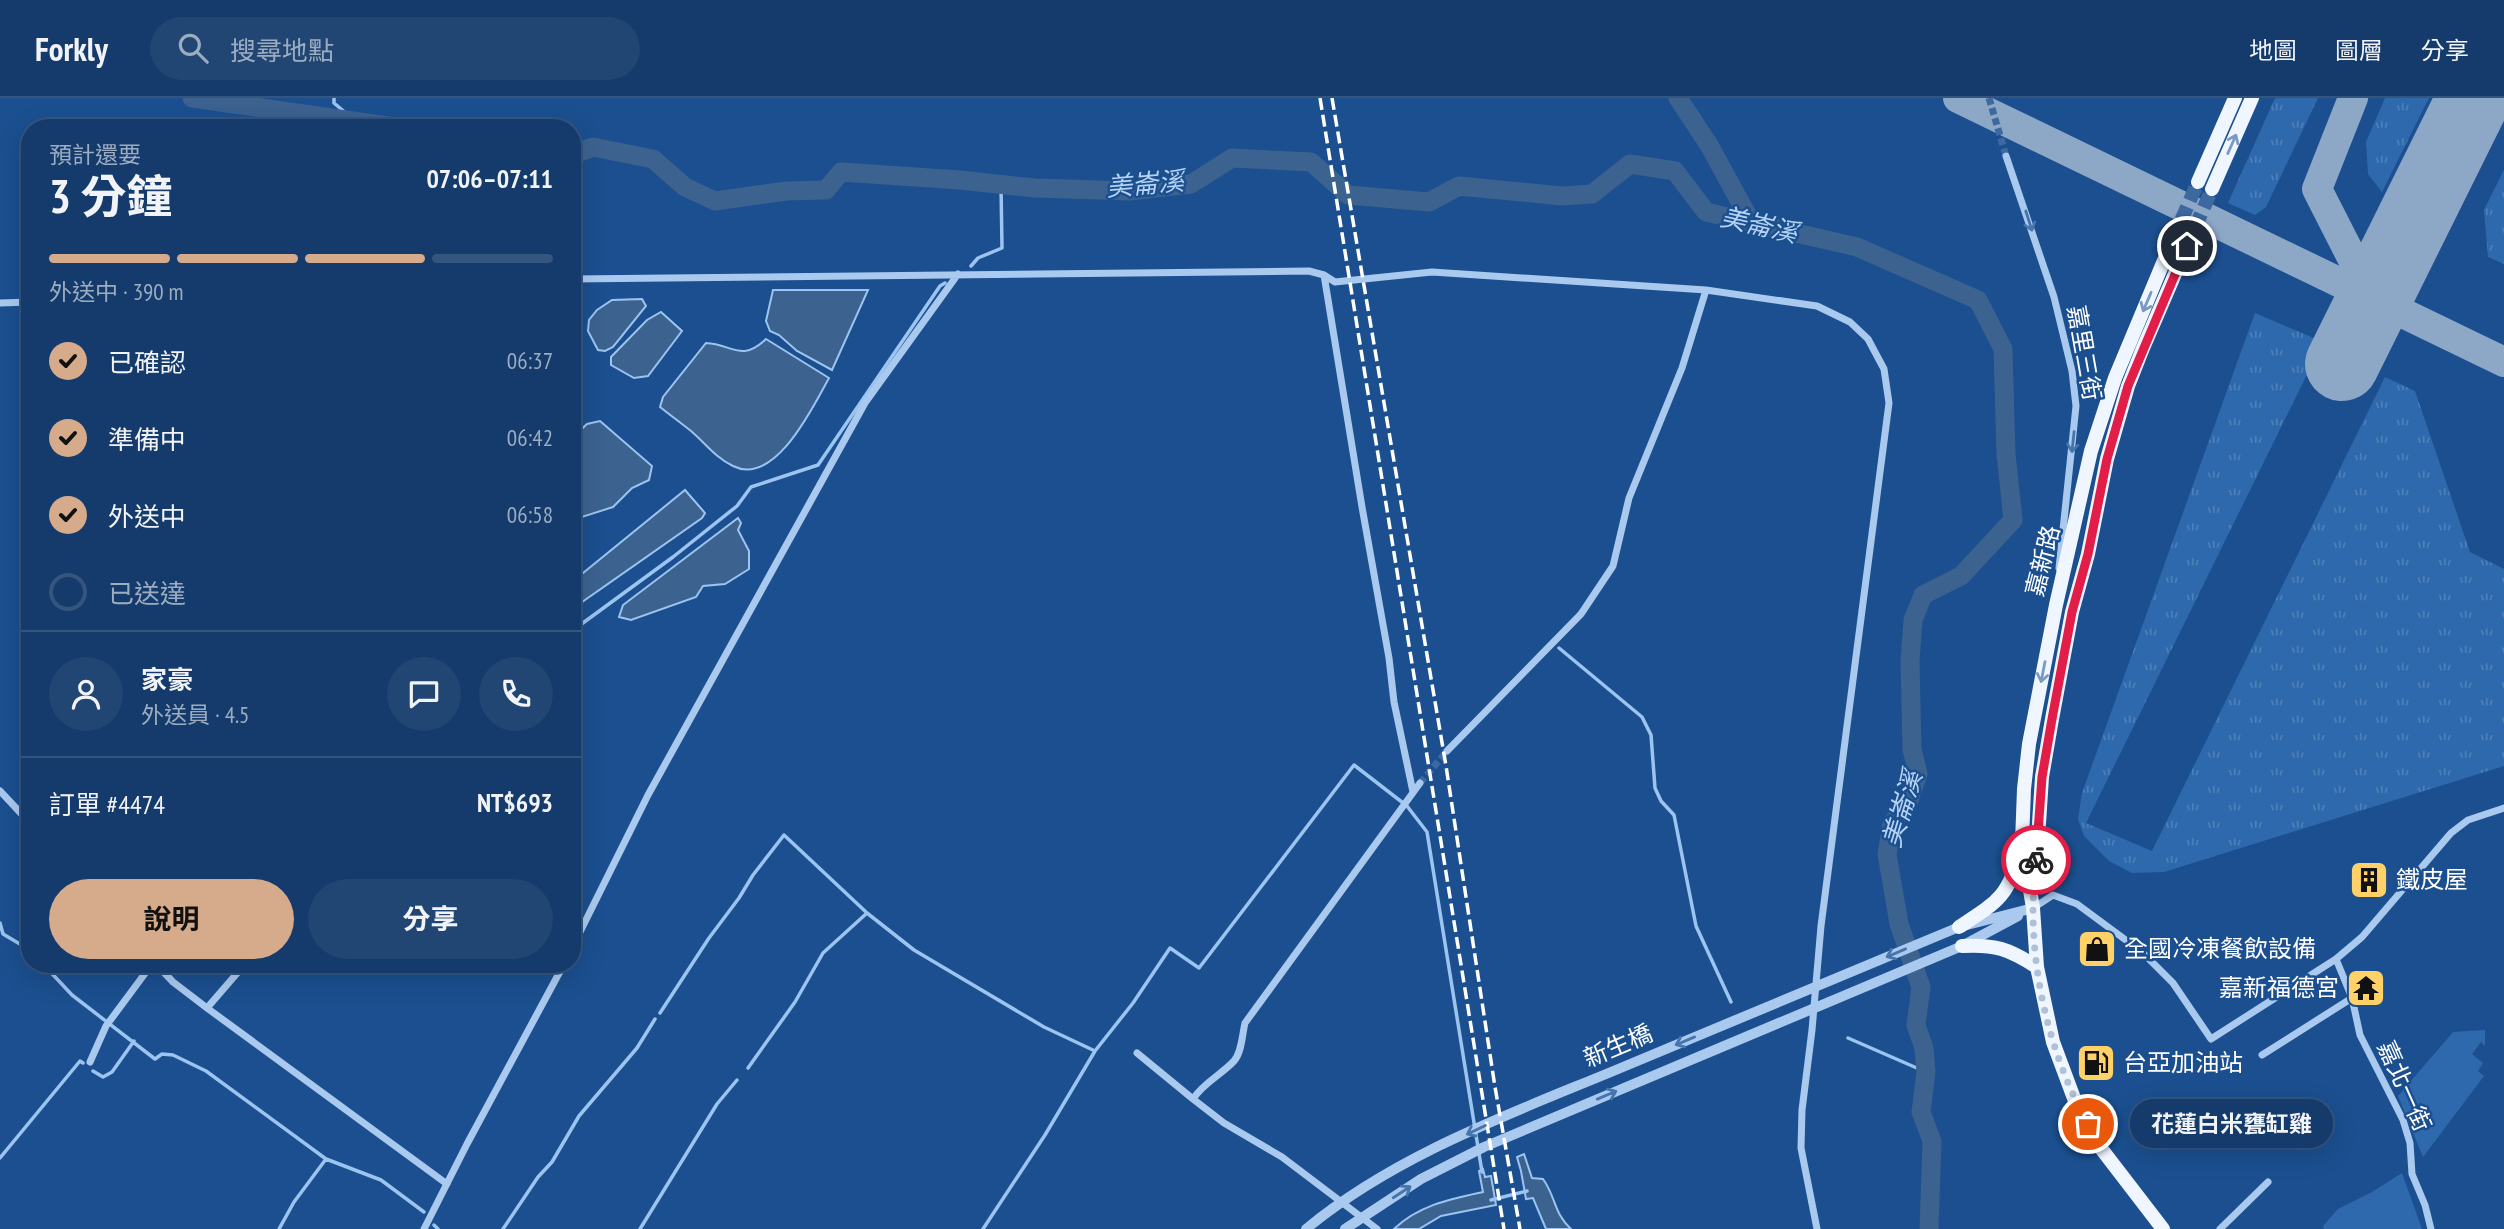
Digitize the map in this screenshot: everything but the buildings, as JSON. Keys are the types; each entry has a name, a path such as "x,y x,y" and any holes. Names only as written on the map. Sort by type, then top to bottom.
{"main road":[{"path":"2198,183 2235,98"},
{"path":"2212,189 2252,98"},
{"name":"嘉新路","path":"2163,1229 2100,1147 2075,1101 2053,1042 2037,967 2033,908 2022,842 2029,744 2056,606 2091,451 2111,390 2174,239"},
{"name":"嘉新路","path":"2033,908 2042,777 2072,612 2088,554 2107,459 2128,386 2187,246"},
{"path":"1959,927 1993,905 2006,891 2015,873 2022,842"},
{"path":"1962,946 1988,945 2006,949 2037,967"}],"street":[{"name":"嘉里三街","path":"2006,156 2054,297 2072,371 2076,407 2056,606"},
{"path":"581,279 1309,271 1324,275 1335,282 1432,272 1706,290 1817,306 1840,315 1860,330 1875,348 1884,369 1888,392 1821,926 1802,1110 1801,1148 1817,1229"},
{"path":"581,932 648,795 864,403 958,274"},
{"path":"1324,275 1389,658 1394,702 1413,792"},
{"path":"1447,751 1581,614 1608,575 1629,498 1682,368 1706,290"},
{"path":"0,303 21,302"},
{"path":"1192,1099 1198,1090 1234,1060 1245,1023 1420,783"},
{"path":"0,791 21,813"},
{"path":"2033,908 2053,895 2077,904 2150,960 2173,983 2211,1039 2336,959 2362,936 2451,833 2468,820 2504,808"},
{"name":"新生橋","path":"1306,1229 1351,1195 1408,1163 1504,1116 1959,927 2033,908"},
{"name":"新生橋","path":"1345,1229 1422,1179 1484,1147 1962,946 2033,908"},
{"name":"嘉北一街","path":"2336,959 2352,998 2360,1035 2403,1120 2410,1143 2412,1174 2425,1205 2431,1229"},
{"path":"90,1062 106,1026 147,973"},
{"path":"164,973 207,1008 447,1184"},
{"path":"207,1008 237,973"},
{"path":"424,1229 559,973"},
{"path":"2262,1055 2352,998"},
{"path":"1137,1054 1224,1123 1282,1157 1377,1229"},
{"path":"2220,1229 2268,1182"}],"green space":[{"path":"2275,98 2318,98 2266,207 2255,215 2228,203"},
{"path":"2385,98 2429,98 2382,192 2368,174 2366,142"},
{"path":"2504,170 2504,264 2488,257 2484,210"},
{"path":"2255,313 2323,342 2086,823 2152,851 2385,377 2415,391 2470,552 2504,569 2504,766 2164,872 2132,873 2109,861 2084,836 2078,819 2082,793"},
{"path":"2485,1030 2485,1046 2481,1042 2472,1054 2483,1063 2478,1071 2484,1076 2423,1157 2398,1096 2453,1032"},
{"path":"2402,1173 2422,1229 2324,1229 2323,1226 2338,1209"}],"shaded area":[{"path":"773,290 868,290 832,370 797,351 779,335 770,331 766,321"},
{"path":"642,299 646,306 613,347 605,351 598,350 588,331 589,320 597,310 612,300"},
{"path":"661,312 682,331 648,376 634,378 611,365 611,357 647,320"},
{"path":"766,339 829,378 803,424 778,455 763,465 749,469 733,466 660,407 663,397 706,343 743,351 750,350"},
{"path":"600,421 652,466 649,480 632,488 613,507 582,517 581,430 587,424"},
{"path":"685,490 705,513 702,518 581,603 581,575"},
{"path":"738,518 741,523 738,530 749,551 749,569 725,584 703,586 696,597 631,620 619,617 623,605"},
{"path":"1524,1154 1532,1178 1543,1179 1561,1217 1571,1229 1546,1229 1533,1198 1526,1199 1517,1157"},
{"path":"1483,1169 1485,1177 1491,1176 1496,1205 1441,1216 1419,1229 1394,1229 1425,1209 1447,1200 1483,1192 1479,1171"}],"waterway":[{"name":"美崙溪","path":"192,98 339,119"},
{"path":"334,98 334,103 353,119"},
{"path":"1678,98 1709,145 1750,220"},
{"name":"美崙溪","path":"581,152 593,147 653,159 685,187 715,201 786,191 826,190 841,172 1035,188 1129,191 1191,184 1232,158 1311,162 1348,195 1429,202 1459,186 1562,196 1592,194 1630,164 1675,171 1706,212 1857,247 1978,300 2003,349 2006,454 2013,520 1961,576 1923,595 1913,620 1910,661 1912,749 1918,774 1909,800 1892,824 1887,854 1899,924 1921,987 1916,1025 1924,1048 1926,1072 1921,1112 1932,1141 1929,1229"},
{"path":"971,266 978,258 1002,248 1001,185"},
{"path":"581,624 737,506 751,487 818,465 940,286 945,283"},
{"path":"1559,648 1642,717 1651,735 1655,788 1661,801 1674,815 1696,926 1731,1002"},
{"path":"983,1229 1045,1135 1095,1051 1133,1003 1170,948 1199,968 1354,765 1407,806 1427,832 1482,1172"},
{"path":"660,1013 709,938 784,835 866,912"},
{"path":"748,1068 795,1002 823,953 867,913 914,950 1044,1027 1095,1051"},
{"path":"0,923 3,934 21,945"},
{"path":"51,973 72,995 155,1059 162,1054 173,1055 206,1071 326,1159"},
{"path":"503,1229 538,1177 552,1162 579,1116 637,1048 655,1019"},
{"path":"1848,1038 1926,1072"},
{"path":"93,1071 103,1077 112,1072 134,1041"},
{"path":"0,1158 80,1061 83,1063"},
{"path":"640,1229 717,1104 737,1080"},
{"path":"279,1229 294,1202 326,1159 381,1180 424,1212"},
{"path":"1491,1200 1527,1191"},
{"path":"434,1225 438,1229"}],"taxiway":[{"path":"1958,98 2504,362"},
{"path":"2353,98 2317,189 2374,301"}],"runway":[{"path":"2342,364 2474,98"}],"tunnel":[{"path":"1989,98 2006,156"},
{"path":"2173,239 2198,182"},
{"path":"2187,246 2212,189"},
{"path":"1420,783 1447,751"}],"railway":[{"path":"1320,98 1504,1229"},
{"path":"1332,98 1446,766 1495,1087 1520,1229"}],"way so far":[{"path":"2036,860 2033,908 2037,967 2044,1008 2053,1042 2075,1101 2088,1124"}],"place":[{"name":"鐵皮屋","path":"2369,880"},
{"name":"全國冷凍餐飲設備","path":"2097,949"},
{"name":"嘉新福德宮","path":"2366,988"},
{"name":"台亞加油站","path":"2096,1063"},
{"name":"花蓮白米甕缸雞","path":"2088,1124"}],"route":[{"path":"2036,860 2042,777 2052,719 2072,612 2088,554 2107,459 2128,386 2187,246"}]}
